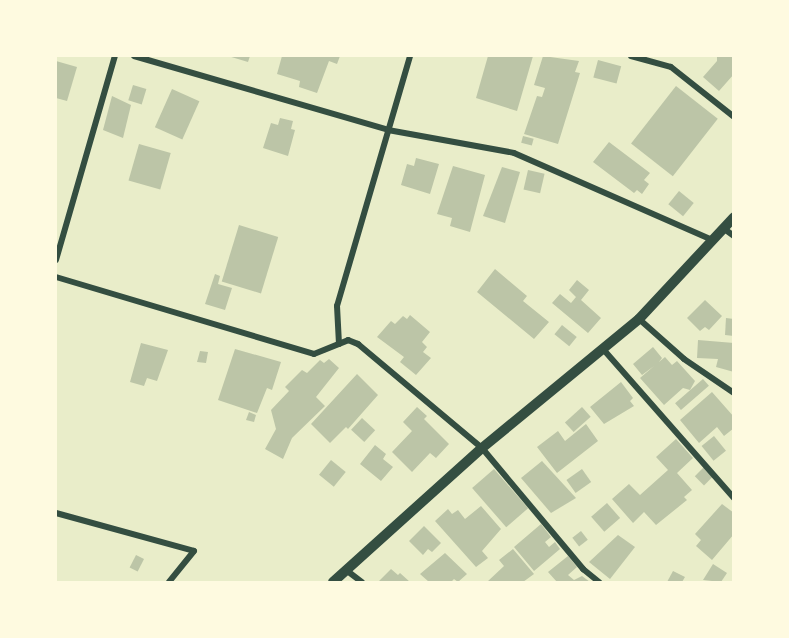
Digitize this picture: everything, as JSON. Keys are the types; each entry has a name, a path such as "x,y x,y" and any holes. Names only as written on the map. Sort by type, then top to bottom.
{"street":[{"path":"56,260 115,56"},
{"path":"134,56 388,130 514,153 712,240"},
{"path":"339,344 337,306 410,56"},
{"path":"631,56 671,67 734,117"},
{"path":"333,582 482,448 639,319 734,217"},
{"path":"723,228 734,236"},
{"path":"56,277 314,354 348,340 358,344 482,448 583,568 599,582"},
{"path":"639,319 684,360 734,393"},
{"path":"603,349 734,498"},
{"path":"56,513 194,550 169,582"},
{"path":"346,570 362,582"}],"building":[{"path":"228,56 250,56 248,62"},
{"path":"282,56 340,56 337,64 329,61 317,93 299,87 300,81 277,74"},
{"path":"488,56 533,56 517,111 476,98"},
{"path":"543,56 579,61 575,72 580,73 558,144 524,134 537,96 542,97 545,88 534,85"},
{"path":"717,56 734,56 734,74 719,91 703,77 717,61"},
{"path":"598,60 621,66 617,84 593,77"},
{"path":"56,61 77,67 67,101 56,98"},
{"path":"133,85 146,89 142,104 128,100"},
{"path":"676,86 718,119 673,176 631,144"},
{"path":"172,89 199,101 182,140 155,127"},
{"path":"112,96 131,105 123,138 103,130"},
{"path":"280,118 293,121 291,129 295,130 288,156 263,148 271,123 278,125"},
{"path":"523,136 534,139 532,146 521,143"},
{"path":"609,142 650,173 644,180 649,184 642,194 637,190 634,193 593,162"},
{"path":"139,144 171,153 160,190 129,181"},
{"path":"416,158 439,164 430,194 401,185 407,164 414,166"},
{"path":"453,166 485,175 470,232 450,226 452,218 437,214"},
{"path":"502,167 520,172 505,223 483,216"},
{"path":"528,170 545,174 540,193 524,189"},
{"path":"679,191 694,203 683,216 668,204"},
{"path":"239,225 278,237 261,293 222,281"},
{"path":"495,269 527,296 523,301 549,322 534,339 477,292"},
{"path":"215,274 220,276 218,284 232,288 225,310 205,304"},
{"path":"577,280 589,290 581,300 601,318 588,333 552,303 560,294 571,303 576,297 569,290"},
{"path":"705,300 722,316 709,330 705,327 700,331 687,318"},
{"path":"410,315 430,332 422,342 427,347 423,352 431,358 416,375 400,362 404,357 377,337 391,321 395,324 403,316 407,319"},
{"path":"726,318 734,319 734,336 725,335"},
{"path":"562,325 577,337 569,346 554,334"},
{"path":"698,340 734,343 734,372 716,367 718,359 697,358"},
{"path":"141,343 168,350 157,381 147,378 144,386 130,382"},
{"path":"653,347 662,358 659,362 665,357 672,365 677,361 695,381 690,390 683,388 664,405 640,378 654,366 642,375 633,364"},
{"path":"235,349 281,362 272,390 267,388 257,413 218,400"},
{"path":"200,351 208,352 206,363 197,362"},
{"path":"329,359 339,368 316,397 325,406 292,438 283,459 265,449 276,429 271,410 289,391 285,387 302,370 307,373 320,360 324,363"},
{"path":"357,374 378,395 348,429 346,427 330,443 311,424"},
{"path":"703,379 709,386 681,410 675,403"},
{"path":"621,382 633,398 630,401 634,406 604,424 590,407"},
{"path":"712,392 734,417 734,428 724,436 717,427 699,443 680,420"},
{"path":"417,407 427,416 424,419 449,444 436,458 430,453 412,472 392,452 412,431 403,422"},
{"path":"582,407 591,417 574,432 565,422"},
{"path":"249,412 256,415 254,422 246,420"},
{"path":"362,418 375,430 364,442 351,430"},
{"path":"586,424 598,441 557,473 537,447 558,431 565,441"},
{"path":"714,436 726,451 714,461 702,446"},
{"path":"676,439 693,458 677,473 692,490 684,497 687,500 656,525 644,512 633,523 612,499 629,484 640,495 668,470 656,457"},
{"path":"375,445 386,454 383,459 393,467 381,481 360,464"},
{"path":"331,460 346,472 334,487 319,475"},
{"path":"542,461 576,498 551,513 521,478"},
{"path":"704,467 713,476 704,485 695,476"},
{"path":"494,469 528,508 506,527 472,488"},
{"path":"582,469 591,482 576,493 566,480"},
{"path":"607,503 620,518 604,532 591,517"},
{"path":"722,504 734,513 734,534 712,560 696,546 701,540 695,534"},
{"path":"481,506 501,529 482,551 488,558 476,567 435,521 448,509 452,514 458,510 465,519"},
{"path":"541,524 551,537 545,542 549,547 555,542 560,549 534,571 514,547"},
{"path":"424,526 441,543 432,552 428,549 423,555 409,541"},
{"path":"581,531 588,540 579,546 572,538"},
{"path":"618,535 635,547 610,579 589,562"},
{"path":"513,549 534,574 523,582 487,582 504,566 499,560"},
{"path":"445,553 467,574 458,582 454,579 451,582 429,582 420,574"},
{"path":"136,555 144,559 138,572 130,567"},
{"path":"568,556 577,567 568,575 574,580 582,576 590,582 557,582 548,572"},
{"path":"713,564 727,573 721,582 703,580"},
{"path":"391,569 398,575 400,573 410,582 378,582"},
{"path":"673,571 685,577 682,582 667,582"}]}
